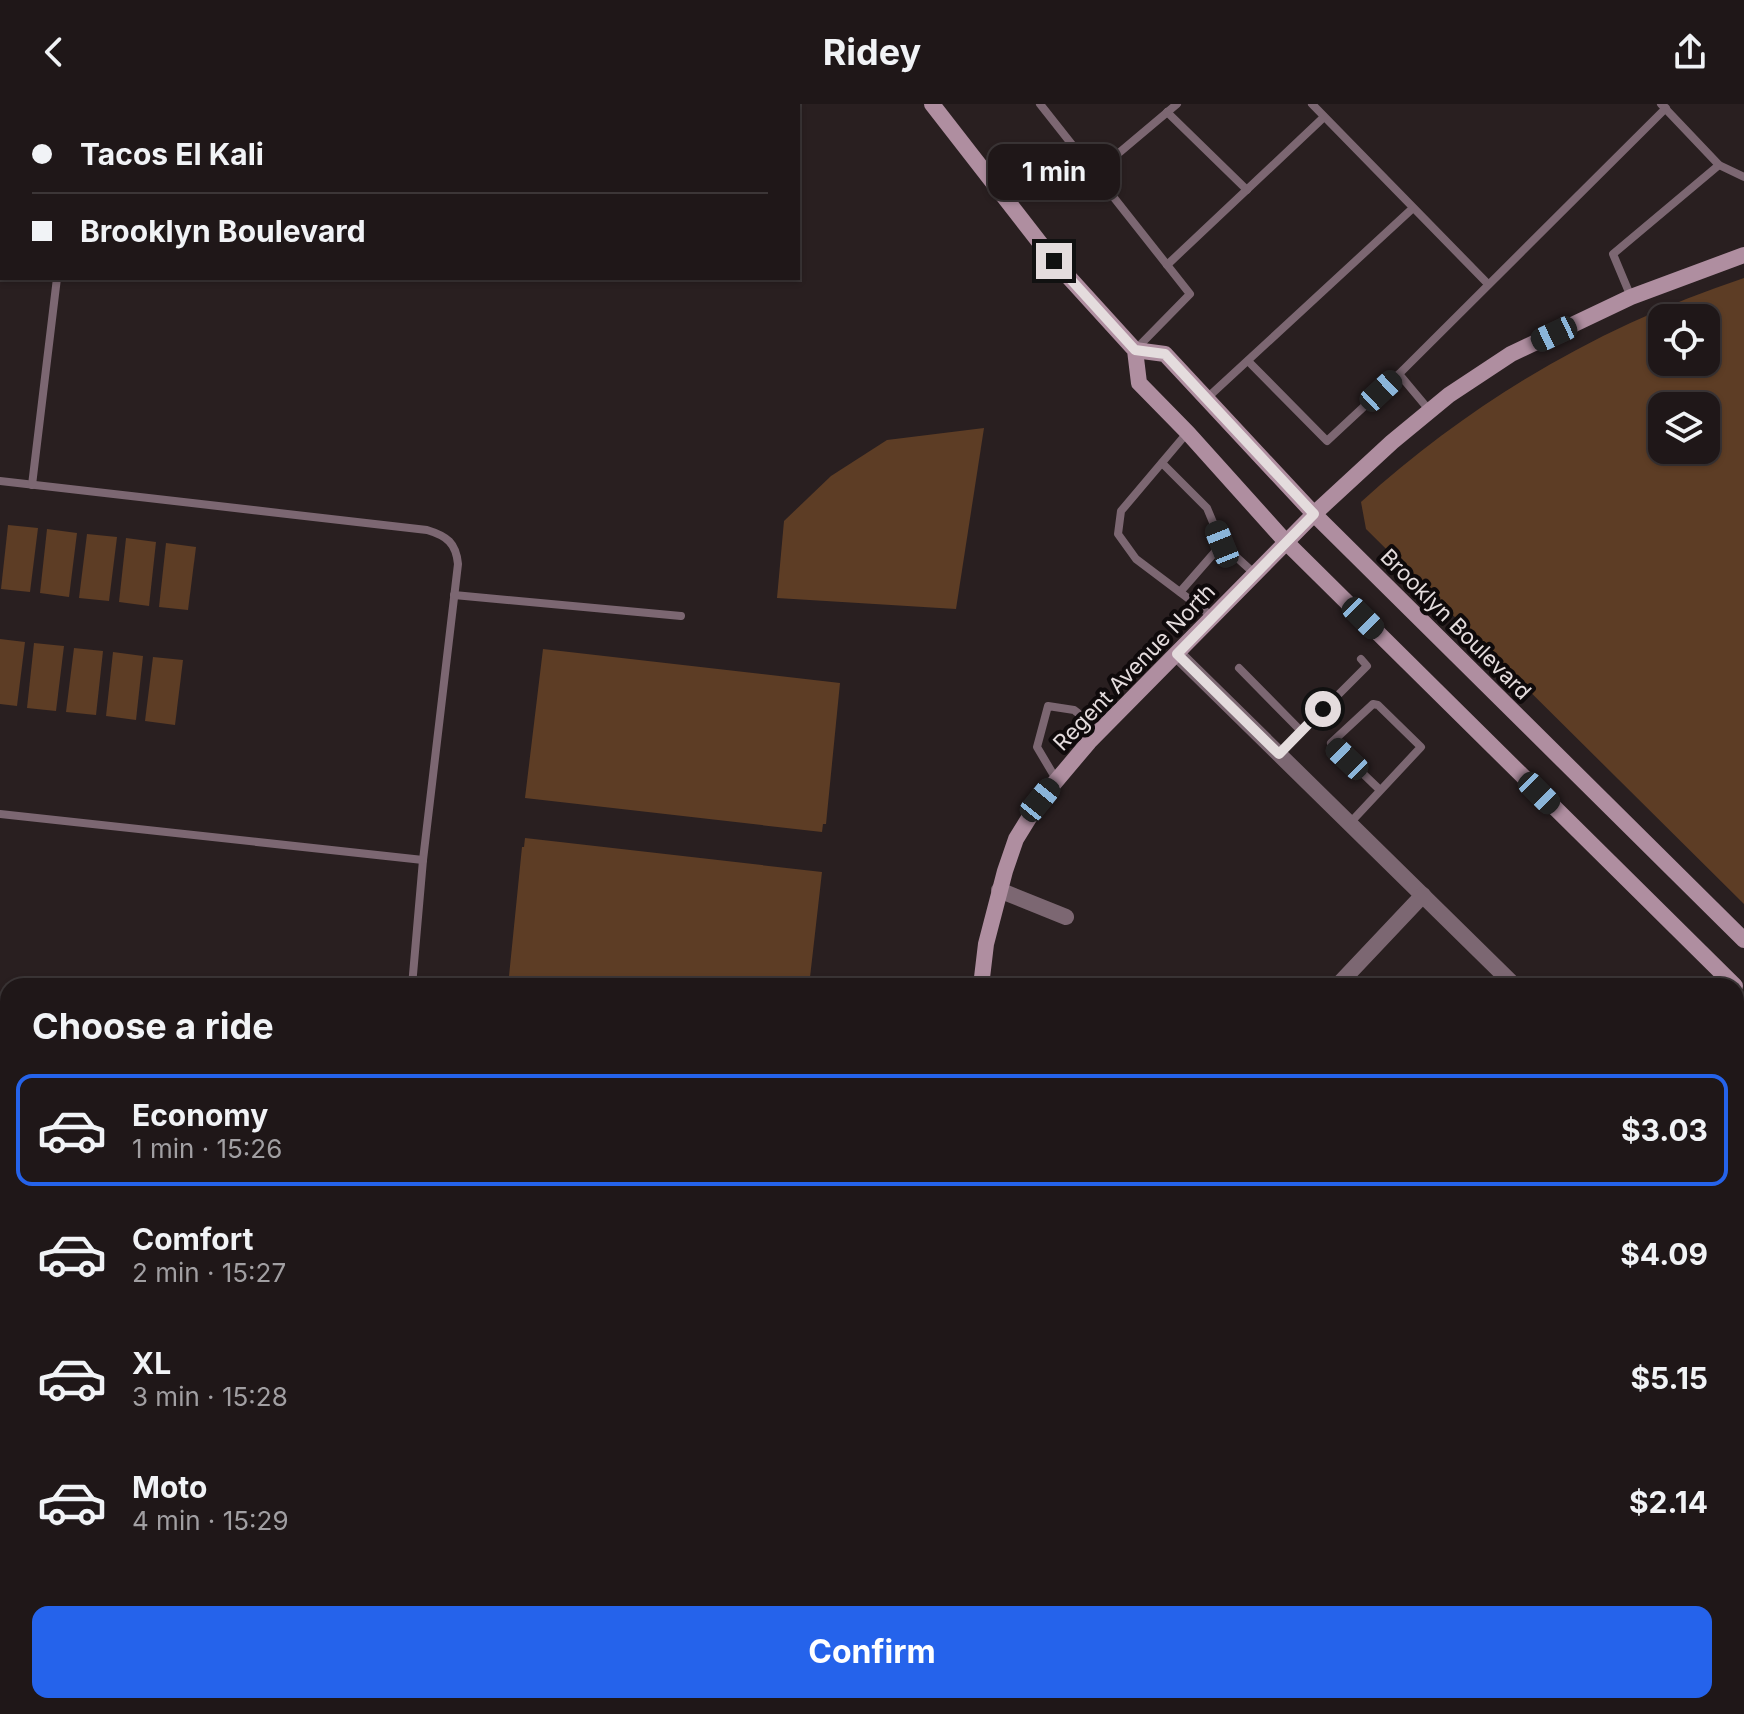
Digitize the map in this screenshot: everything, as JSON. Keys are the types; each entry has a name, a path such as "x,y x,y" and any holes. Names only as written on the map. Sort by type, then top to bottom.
{"main road":[{"path":"932,104 1054,261 1135,350 1139,383 1286,542 1726,978"},
{"name":"Regent Avenue North","path":"982,978 986,944 999,890 1016,839 1040,800 1101,730 1314,514 1430,411 1511,354 1631,297 1744,255"},
{"name":"Brooklyn Boulevard","path":"1135,350 1165,354 1314,514 1744,940"}],"street":[{"path":"1177,654 1507,978"},
{"path":"999,890 1066,917"},
{"path":"1345,978 1423,895"}],"lane":[{"path":"1040,104 1190,294 1135,350"},
{"path":"1095,173 1177,104"},
{"path":"1312,104 1488,284"},
{"path":"1248,361 1327,441 1399,374 1664,106 1719,165 1744,177"},
{"path":"1167,112 1247,190"},
{"path":"1167,265 1324,117"},
{"path":"1631,297 1613,254 1719,165"},
{"path":"1206,400 1413,208"},
{"path":"32,485 57,280"},
{"path":"1399,374 1430,411"},
{"path":"1188,433 1121,511 1118,534 1136,559 1213,617"},
{"path":"1162,463 1207,508 1222,544 1255,574"},
{"path":"0,481 427,530 442,534 451,541 457,550 458,564 423,860 413,978"},
{"path":"1180,592 1222,544"},
{"path":"454,595 681,616"},
{"path":"1279,754 1367,666 1361,659"},
{"path":"1239,668 1301,731"},
{"path":"1349,823 1421,747 1378,705 1373,704 1331,743 1380,790"},
{"path":"1057,780 1037,747 1048,706 1074,710 1101,730"},
{"path":"0,814 423,860"}],"shaded area":[{"path":"1744,278 1744,904 1366,529 1361,502 1404,465 1494,399 1589,343 1648,315 1648,376 1720,376 1720,304 1674,304"},
{"path":"984,428 956,609 777,598 784,521 831,476 887,440"},
{"path":"8,525 38,528 30,592 1,589"},
{"path":"47,529 77,533 69,597 40,593"},
{"path":"87,534 117,537 109,601 79,598"},
{"path":"126,538 156,542 149,606 119,602"},
{"path":"166,543 196,547 188,610 159,607"},
{"path":"0,639 25,642 17,706 0,704"},
{"path":"34,643 64,646 56,711 27,708"},
{"path":"74,648 103,651 96,715 66,712"},
{"path":"543,649 840,683 826,824 823,824 822,832 525,798"},
{"path":"113,652 143,656 136,720 106,716"},
{"path":"153,657 183,660 175,725 145,721"},
{"path":"525,838 822,872 810,978 509,978"}],"route":[{"path":"1054,261 1135,350 1165,354 1314,514 1177,654 1279,754 1323,709"}]}
